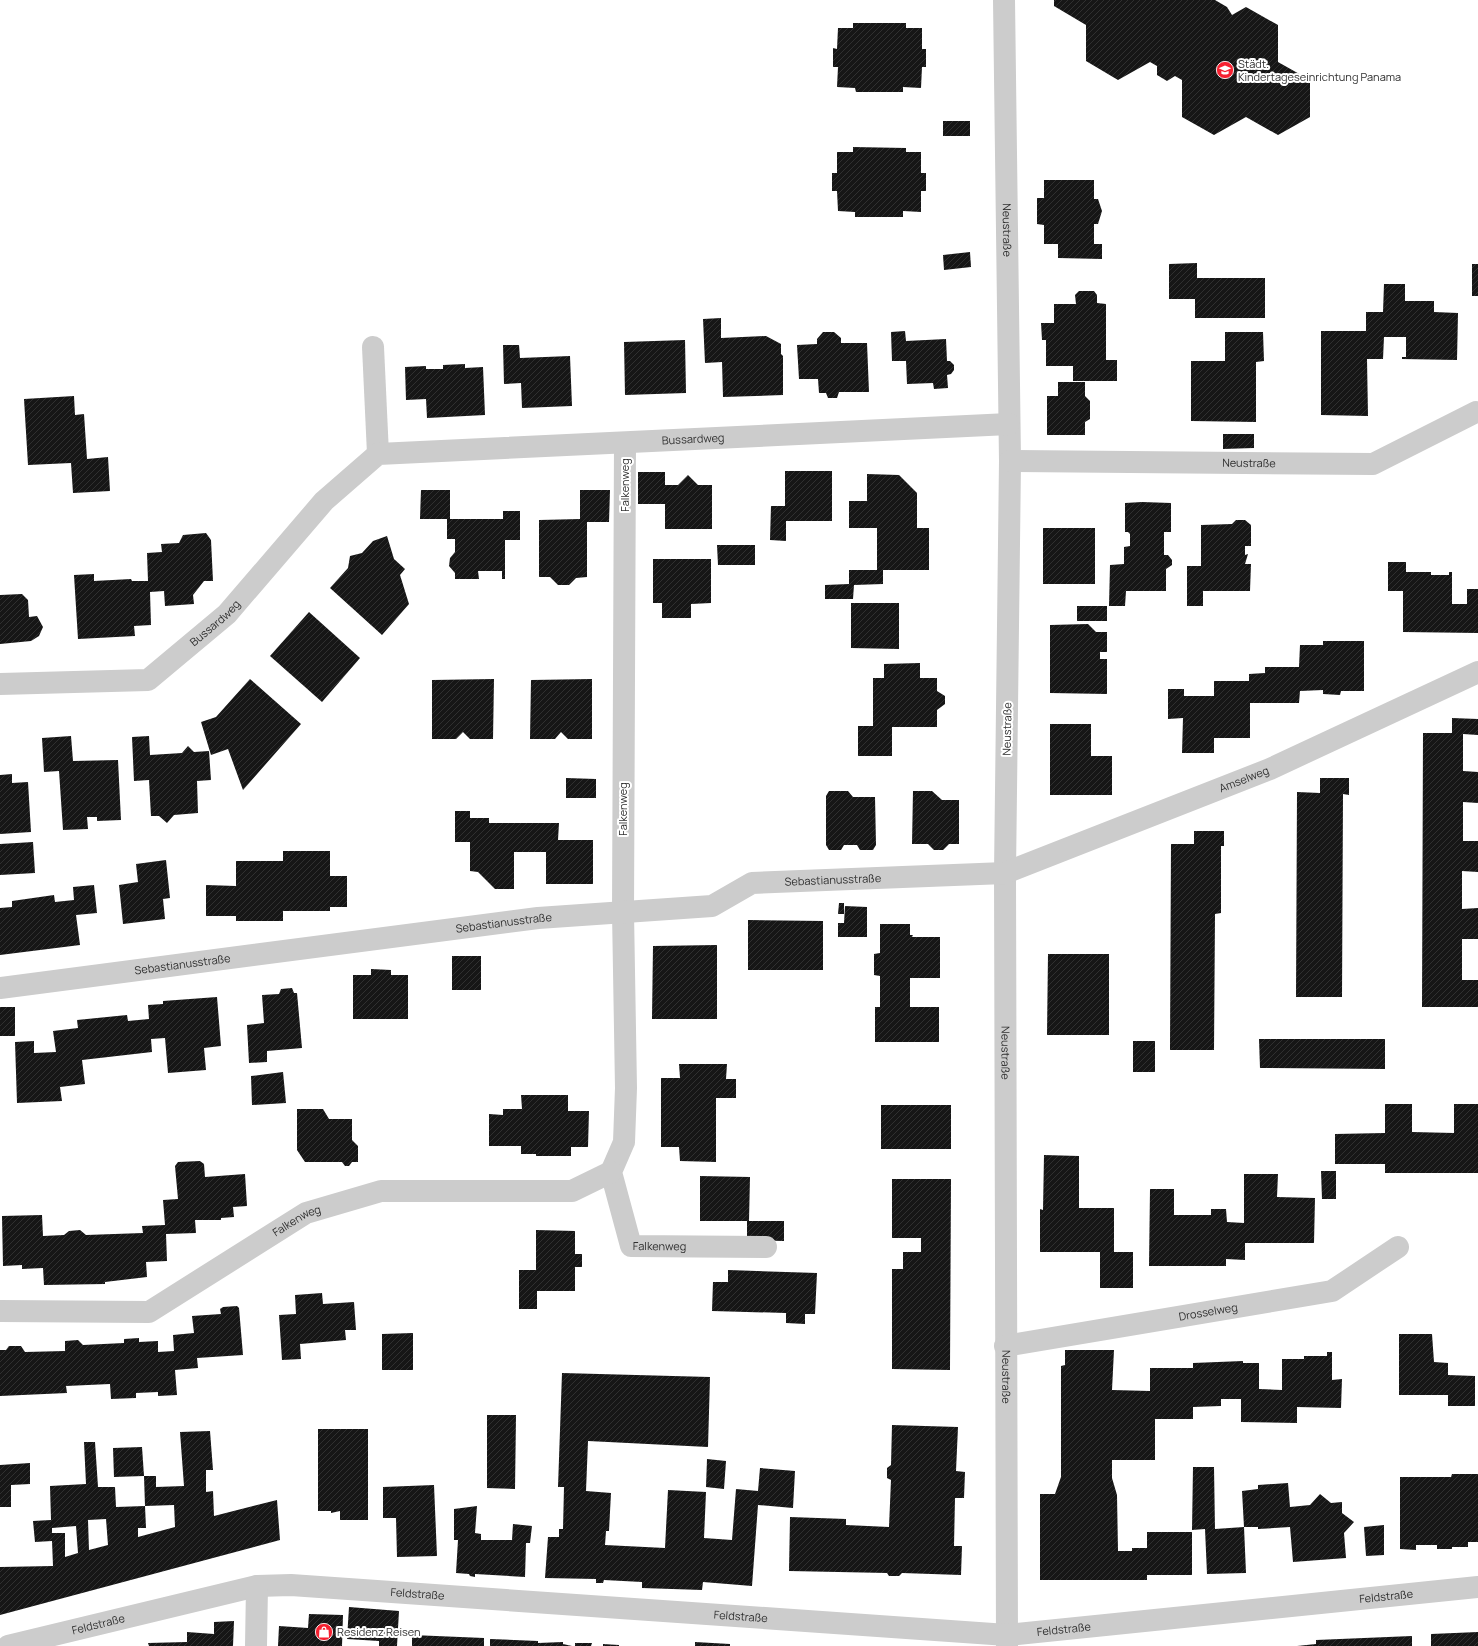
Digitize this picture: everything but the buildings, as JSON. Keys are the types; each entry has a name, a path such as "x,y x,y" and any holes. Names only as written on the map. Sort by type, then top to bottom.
{"street":[{"name":"Neustraße","path":"1004,0 1010,461 1005,873 1005,1346 1007,1641"},
{"path":"373,348 378,454"},
{"name":"Neustraße","path":"1010,461 1373,464 1476,412"},
{"name":"Bussardweg","path":"0,684 148,680 227,614 324,501 378,454 1009,424"},
{"name":"Falkenweg","path":"625,443 623,912 626,1088 624,1142 611,1172 631,1246 766,1247"},
{"name":"Amselweg","path":"1005,873 1270,769 1478,672"},
{"name":"Sebastianusstraße","path":"0,988 538,918 712,906 752,883 1005,873"},
{"name":"Falkenweg","path":"0,1311 150,1312 306,1213 381,1191 572,1191 611,1172"},
{"name":"Drosselweg","path":"1005,1346 1332,1290 1398,1247"},
{"name":"Feldstraße","path":"8,1646 257,1586 291,1585 1007,1641 1478,1587"},
{"path":"256,1646 257,1586"}],"place":[{"name":"Städt. Kindertageseinrichtung Panama","path":"1225,70"},
{"name":"Residenz Reisen","path":"324,1632"}]}
